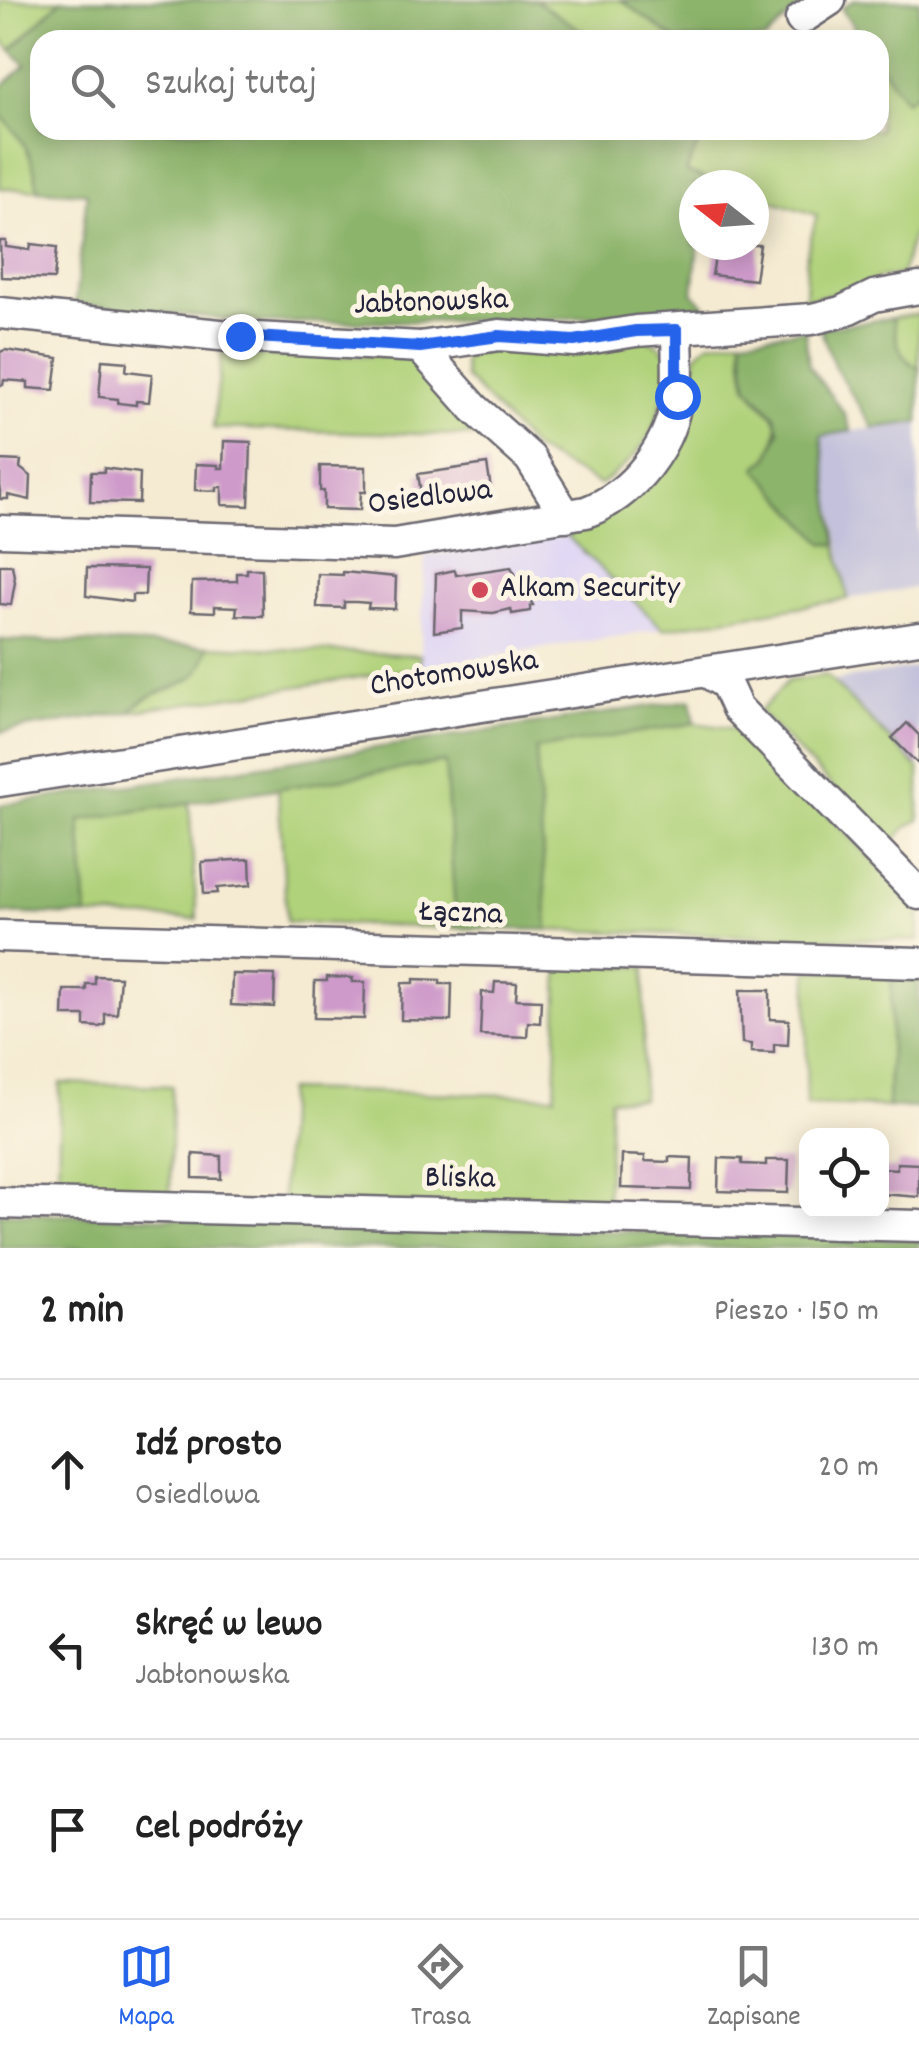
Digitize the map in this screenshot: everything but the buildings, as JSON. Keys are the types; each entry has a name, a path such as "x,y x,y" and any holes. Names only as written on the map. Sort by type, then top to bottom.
{"street":[{"path":"801,20 830,0"},
{"name":"Jabłonowska","path":"0,313 240,336 420,347 499,336 574,341 636,331 812,319 842,312 874,296 919,288"},
{"name":"Osiedlowa","path":"0,531 394,544 600,507 639,476 664,442 677,396 677,330"},
{"path":"420,347 474,408 530,458 566,516"},
{"name":"Chotomowska","path":"0,781 919,638"},
{"path":"708,672 726,684 737,708 919,894"},
{"name":"Łączna","path":"0,936 919,964"},
{"name":"Bliska","path":"0,1203 919,1226"}],"shaded area":[{"path":"919,422 919,587 848,599 821,435"},
{"path":"567,536 663,629 420,668 425,555"},
{"path":"919,667 919,769 833,681"}],"green space":[{"path":"0,0 61,0 11,50 0,38"},
{"path":"61,0 535,0 581,30 31,30"},
{"path":"535,0 621,0 662,30 581,30"},
{"path":"621,0 806,0 775,30 662,30"},
{"path":"855,0 919,0 919,92 905,101 889,78 889,30 856,30 841,8"},
{"path":"30,31 30,140 700,140 687,170 679,170 679,260 696,260 693,293 706,307 547,320 264,323 75,304 87,193 38,190 26,148 0,114 0,88 26,65 11,50"},
{"path":"889,77 905,100 919,92 919,224 902,274 878,278 856,290 805,299 807,253 817,215 769,200 769,170 687,170 700,140 889,140"},
{"path":"0,114 26,148 38,190 0,188"},
{"path":"919,314 919,368 902,353 893,318"},
{"path":"893,318 902,354 919,368 919,422 873,428 835,368 820,328"},
{"path":"805,330 809,366 844,413 851,431 821,436 837,545 824,543 756,468 768,458 779,431 774,414 747,386 742,338"},
{"path":"742,338 747,382 777,423 768,458 781,496 824,543 837,545 848,599 663,629 567,536 620,507 676,444 693,402 696,355 708,343"},
{"path":"646,339 670,357 658,416 644,444 600,485 535,450 465,377 463,360 472,351"},
{"path":"222,352 266,356 402,355 433,374 485,436 213,428"},
{"path":"0,640 208,646 204,662 188,681 153,695 129,712 0,732"},
{"path":"208,646 420,655 420,668 129,712 153,695 188,681 204,662"},
{"path":"826,675 919,769 919,820 890,845 759,712 788,681"},
{"path":"691,700 695,723 536,749 548,930 456,928 445,762 80,820 87,916 0,913 0,805"},
{"path":"695,723 744,730 919,906 919,941 548,930 535,748"},
{"path":"446,762 456,928 287,922 278,788"},
{"path":"189,803 197,919 87,916 80,820"},
{"path":"559,963 645,967 642,1099 610,1099 607,1208 282,1201 287,1090 555,1096"},
{"path":"808,970 892,971 888,1107 806,1105"},
{"path":"919,970 919,1108 888,1107 892,971"},
{"path":"60,1083 172,1086 170,1197 58,1195"},
{"path":"0,1213 919,1240 919,1248 0,1248"}],"place":[{"name":"Alkam Security","path":"480,590"}],"route":[{"path":"240,336 420,347 499,336 574,341 636,331 677,330 677,396"}]}
